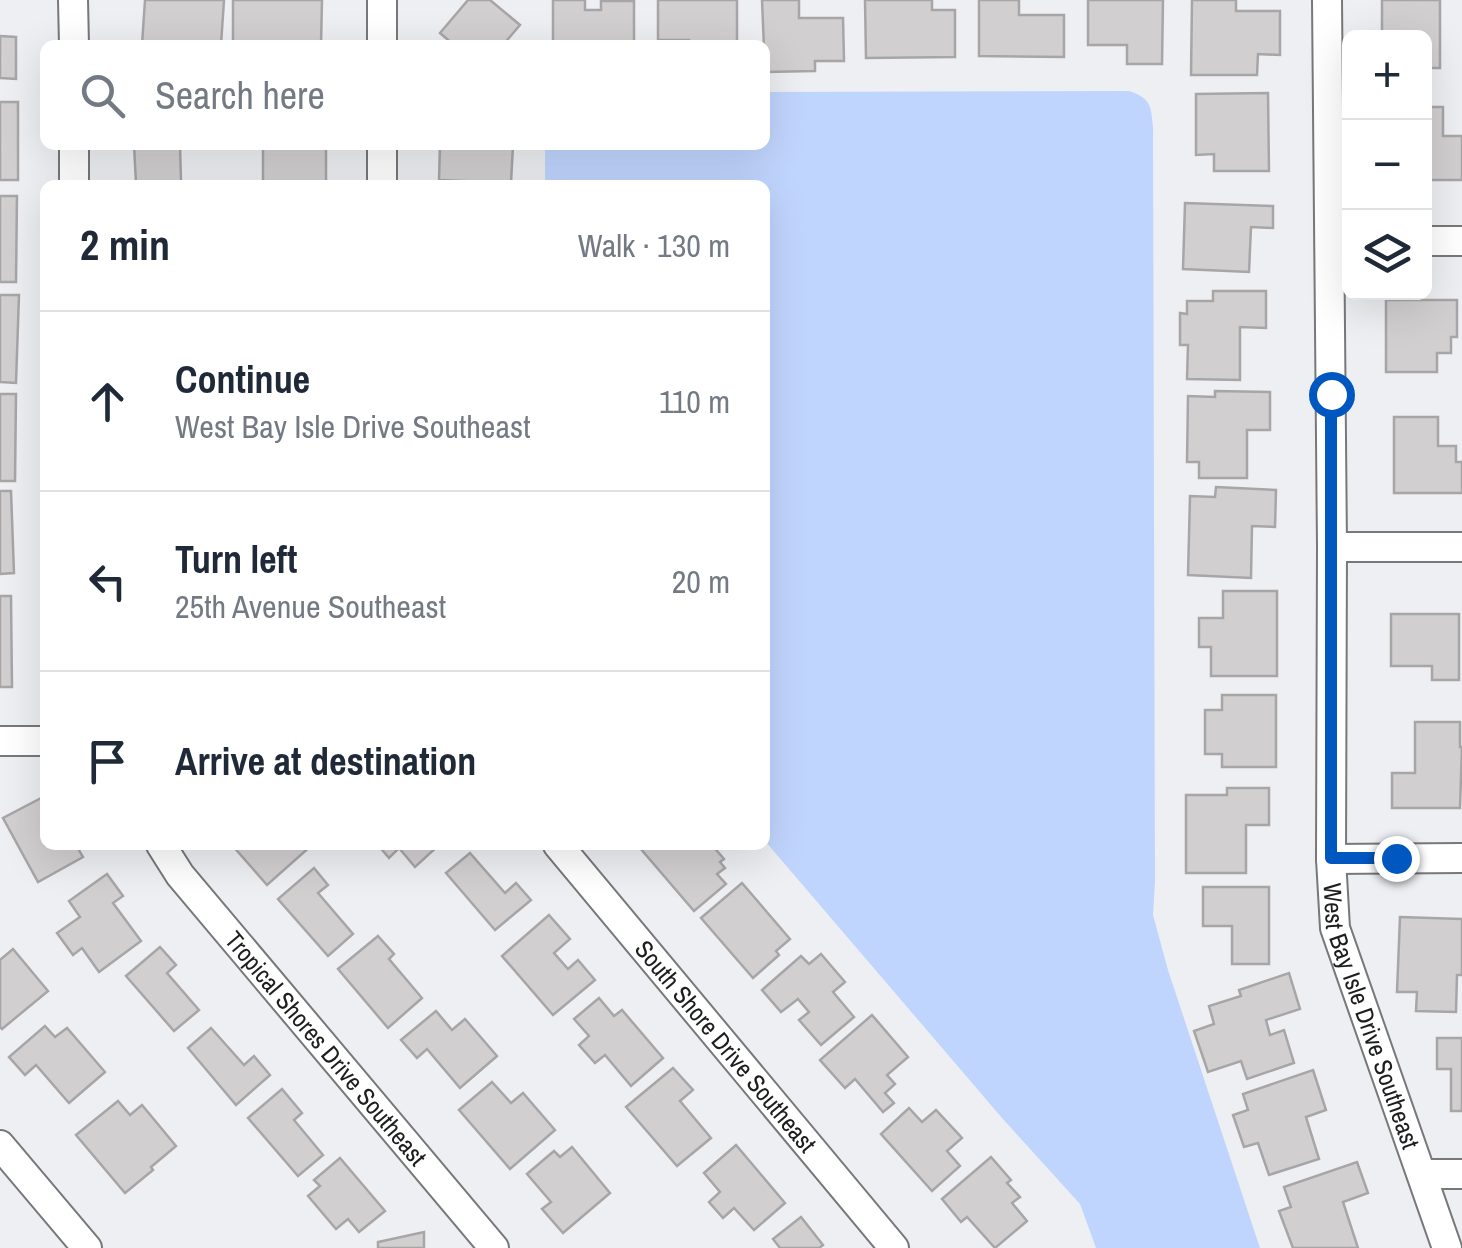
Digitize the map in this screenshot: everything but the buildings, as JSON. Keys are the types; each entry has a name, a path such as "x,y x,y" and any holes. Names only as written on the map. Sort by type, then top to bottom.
{"street":[{"path":"73,0 74,40"},
{"path":"382,0 382,40"},
{"name":"West Bay Isle Drive Southeast","path":"1327,0 1340,242 1332,547 1331,858 1335,928 1447,1248"},
{"path":"74,150 74,180"},
{"path":"382,150 382,180"},
{"path":"1432,241 1462,241"},
{"path":"1332,547 1462,547"},
{"path":"0,741 40,741"},
{"name":"Tropical Shores Drive Southeast","path":"165,850 180,875 494,1248"},
{"name":"South Shore Drive Southeast","path":"562,850 894,1248"},
{"path":"1331,858 1462,858"},
{"path":"0,1145 88,1248"},
{"path":"1423,1174 1462,1174"}],"water":[{"path":"1129,91 1148,104 1153,127 1153,915 1260,1248 1096,1248 1080,1204 770,847 770,180 545,180 545,150 770,150 770,92"}],"route":[{"path":"1331,394 1331,858 1396,858"}]}
